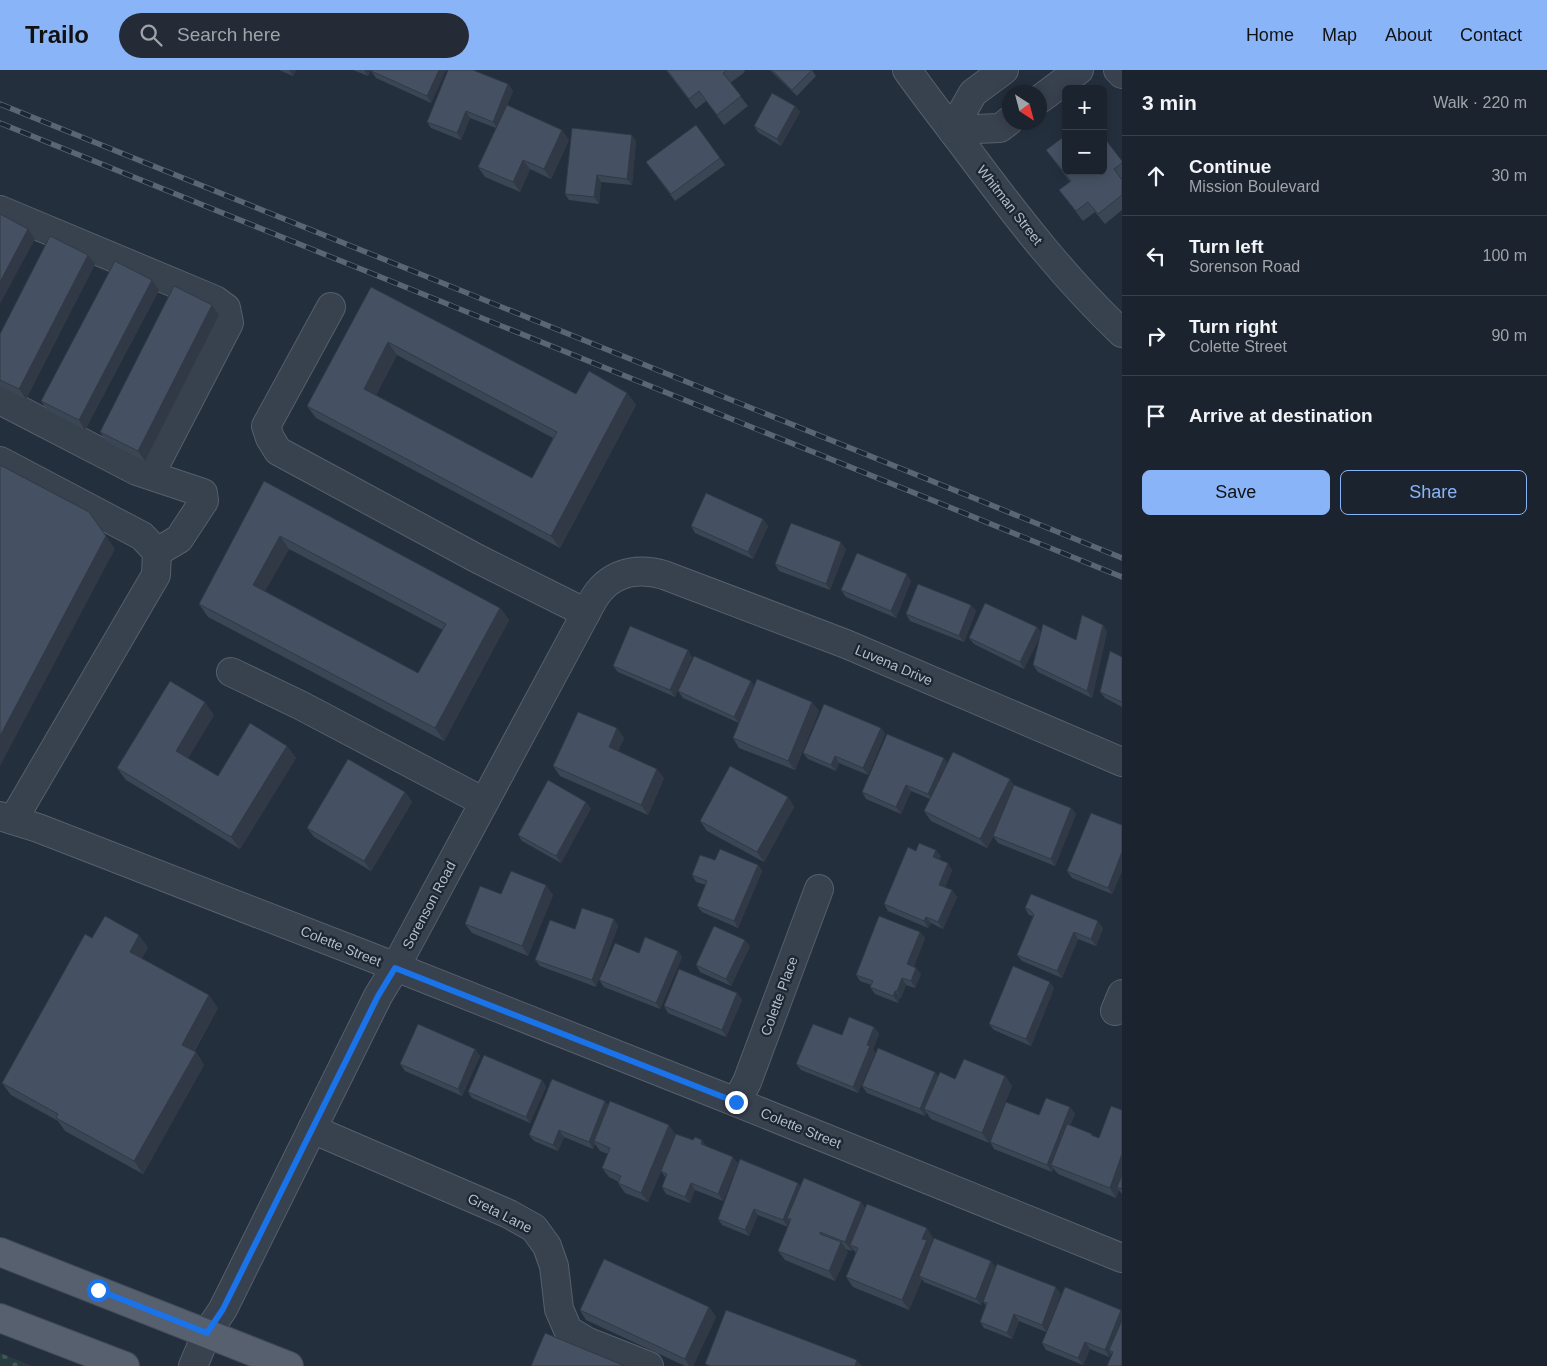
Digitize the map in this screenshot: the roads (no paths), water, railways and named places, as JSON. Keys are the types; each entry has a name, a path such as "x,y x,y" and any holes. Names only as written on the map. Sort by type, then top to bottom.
{"main road":[{"path":"0,1252 289,1366"},
{"path":"0,1318 125,1366"}],"street":[{"name":"Whitman Street","path":"907,70 1002,197 1052,258 1098,310 1122,333"},
{"path":"952,130 973,93 1004,70"},
{"path":"1047,94 1079,70"},
{"path":"1118,70 1122,74"},
{"path":"952,130 1002,127"},
{"path":"0,210 215,300 226,308 229,323 150,475"},
{"path":"331,307 266,426 270,438 278,451 478,559 586,613"},
{"path":"0,400 137,471 203,494 204,501 179,539 157,552"},
{"path":"0,461 142,536 157,552 156,575 7,818"},
{"name":"Sorenson Road","path":"193,1366 207,1333 223,1309 352,1052 378,996 395,968 600,589 620,575 636,571 654,572 664,575"},
{"name":"Luvena Drive","path":"664,575 846,644 1122,762"},
{"path":"231,672 484,802"},
{"name":"Colette Street","path":"7,818 368,956 1122,1258"},
{"name":"Colette Place","path":"736,1102 747,1082 819,889"},
{"name":"Greta Lane","path":"312,1129 509,1214 534,1228 547,1246 554,1266 559,1309 568,1330 588,1342 649,1366"}],"railway":[{"path":"0,104 1122,558"},
{"path":"0,123 1122,577"}]}
